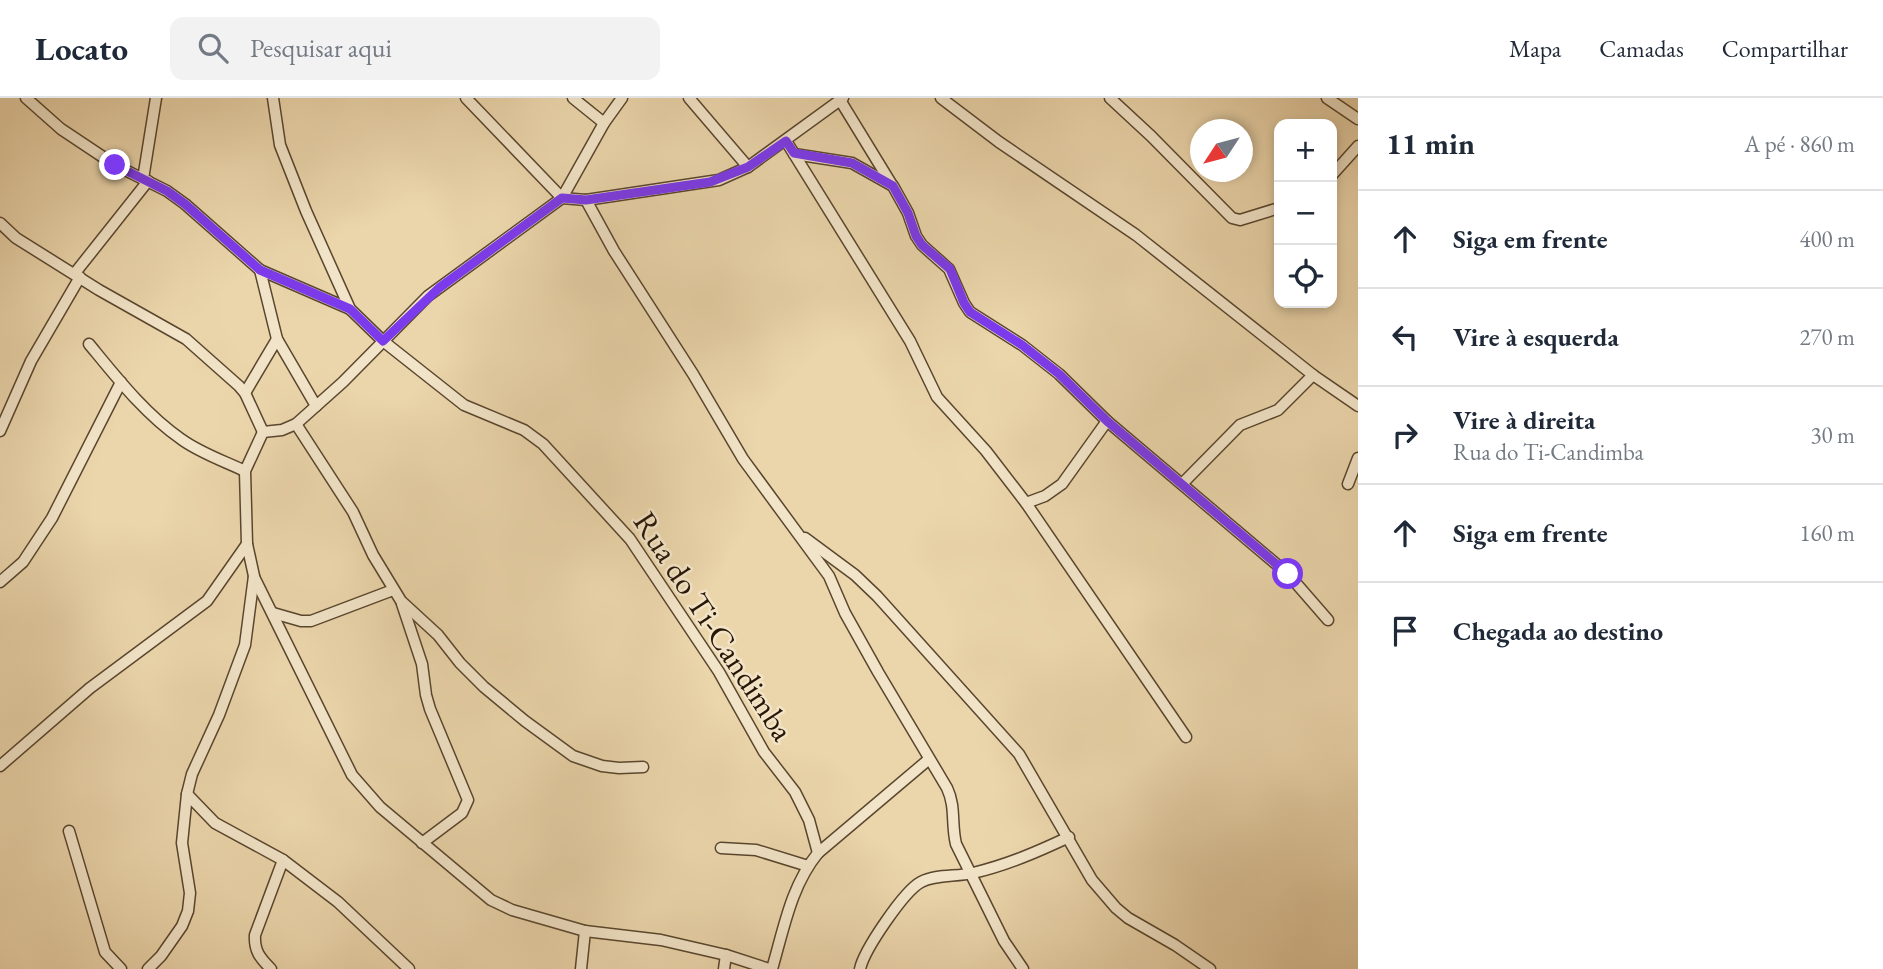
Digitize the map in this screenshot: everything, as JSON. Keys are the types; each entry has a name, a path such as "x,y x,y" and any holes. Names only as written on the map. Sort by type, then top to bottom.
{"street":[{"path":"26,98 61,129 115,165 185,204 260,270 350,309"},
{"path":"0,431 30,361 77,275 145,180 156,98"},
{"name":"Rua do Ti-Candimba","path":"273,98 281,145 306,211 350,309 383,341 464,405 524,430 543,444 630,539 719,672 764,752 795,792 809,820 818,853"},
{"path":"466,98 562,198 586,200 704,183 748,167 841,99 908,213 916,236 922,245 950,269 970,312 1022,345 1059,374 1107,421 1288,574 1328,620"},
{"path":"573,98 604,122"},
{"path":"262,432 282,430 296,424 439,288 562,198 604,122 622,98"},
{"path":"689,98 748,167"},
{"path":"942,98 999,142 1136,235 1313,375 1358,406"},
{"path":"1110,98 1232,218 1240,220 1274,210"},
{"path":"1327,98 1358,119"},
{"path":"786,141 910,341 937,397 986,451 1026,503 1186,737"},
{"path":"1337,169 1358,146"},
{"path":"794,153 852,163 893,186"},
{"path":"586,200 614,251 693,374 743,459 829,576 845,613 928,760 942,778 953,802 956,844 1004,940 1023,969"},
{"path":"0,223 16,238 186,340 245,393 262,432 245,471 247,544 254,576 352,775 380,807 491,900 512,911 585,931 661,940 771,969 797,885 808,866 818,853 928,760"},
{"path":"260,270 277,339 316,406"},
{"path":"245,393 277,339"},
{"path":"89,344 160,423 182,440 245,471"},
{"path":"1182,484 1240,425 1278,410 1313,375"},
{"path":"0,582 23,562 52,518 121,382"},
{"path":"1026,503 1045,496 1062,484 1107,421"},
{"path":"296,424 353,512 393,590 484,687 573,756 602,766 643,767"},
{"path":"1348,484 1358,458"},
{"path":"799,534 865,584 1019,754 1093,880 1116,908 1210,969"},
{"path":"0,766 90,688 207,601 247,544"},
{"path":"148,969 175,936 188,911 190,892 182,843 187,794 192,774 219,715 245,645 254,576"},
{"path":"273,613 311,621 393,590"},
{"path":"401,601 422,664 430,709 468,800 462,813 422,843"},
{"path":"187,794 215,822 283,860 338,902 409,969"},
{"path":"69,831 105,952 121,969"},
{"path":"860,969 867,949 911,889 921,882 970,874 1017,860 1069,837"},
{"path":"721,848 756,850 808,866"},
{"path":"271,969 259,956 255,947 255,935 283,860"},
{"path":"581,969 585,931"},
{"path":"724,969 726,955"}],"route":[{"path":"115,165 167,191 185,204 260,270 350,309 383,341 428,296 562,198 586,200 719,180 748,167 786,141 794,153 852,163 893,186 908,213 916,236 931,254 950,269 970,312 1022,345 1059,374 1107,421 1288,574"}]}
